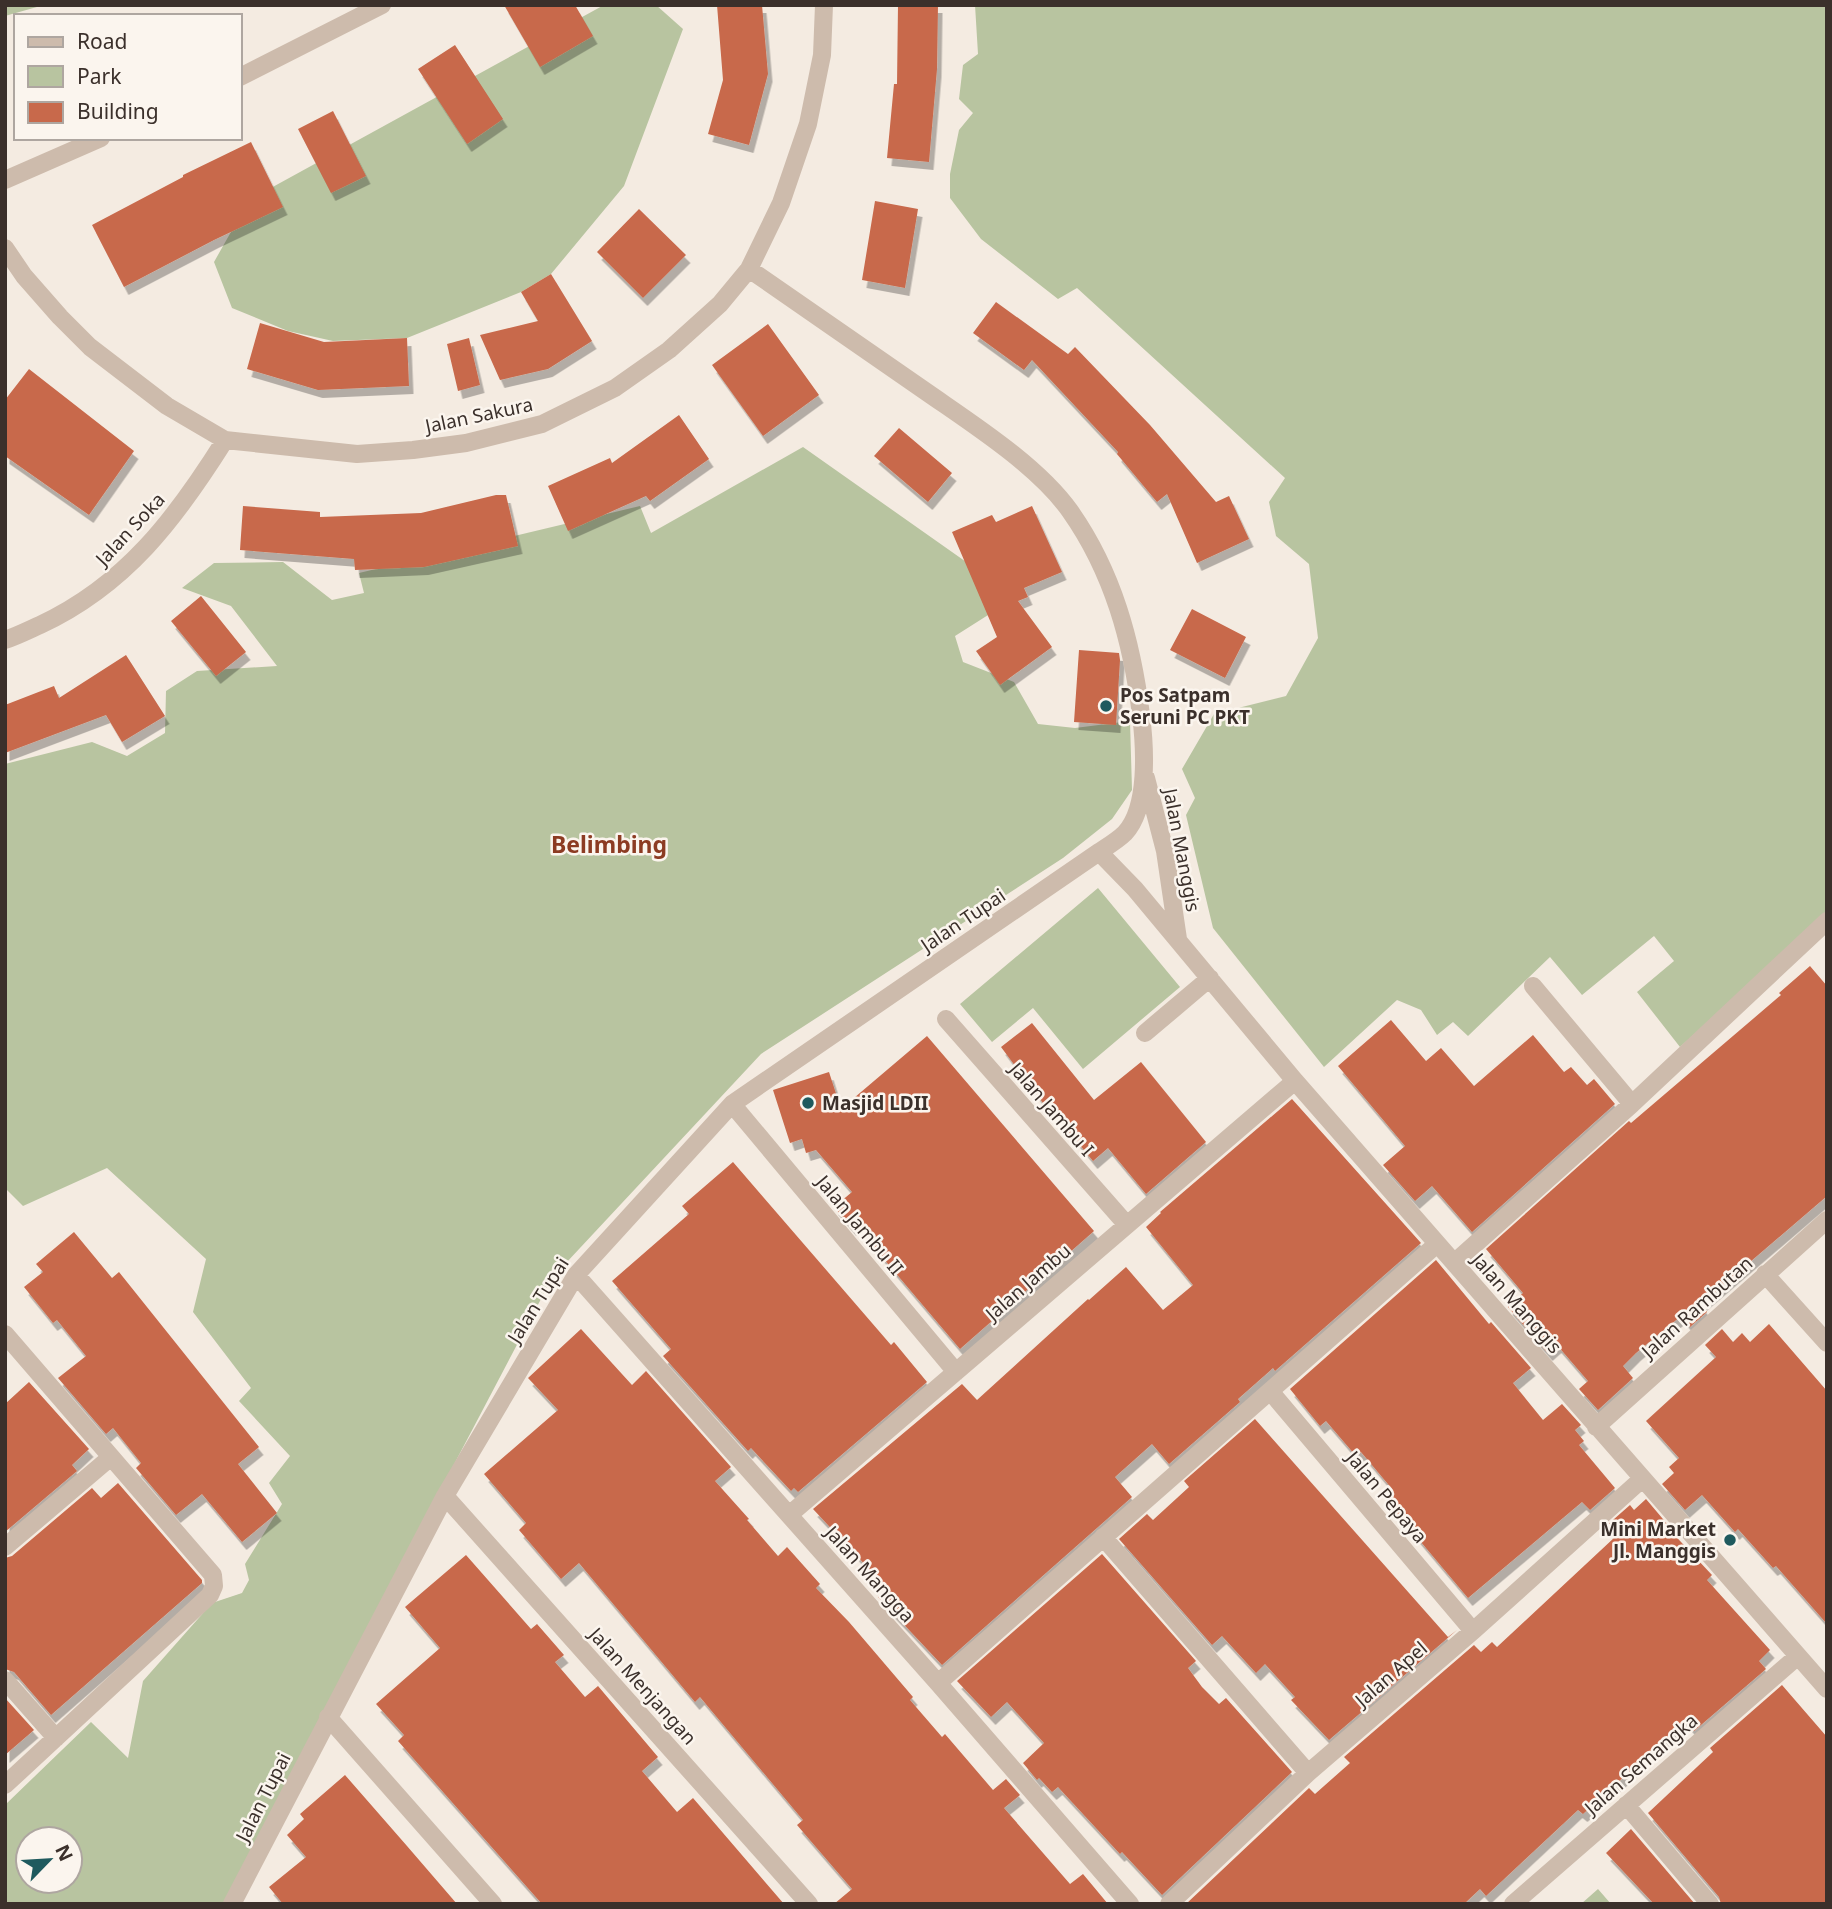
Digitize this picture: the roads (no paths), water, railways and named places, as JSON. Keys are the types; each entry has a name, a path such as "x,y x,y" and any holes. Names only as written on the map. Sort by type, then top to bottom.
{"street":[{"path":"242,77 382,5"},
{"name":"Jalan Sakura","path":"5,248 24,276 90,346 167,406 225,440 357,454 466,443 542,424 615,388 669,350 720,304 749,269 781,203 808,124 822,55 824,5"},
{"path":"5,180 96,140"},
{"path":"749,269 974,425 1028,467 1069,510 1100,560 1120,609 1140,705 1145,747 1144,767"},
{"name":"Jalan Soka","path":"5,640 66,613 120,575 152,542 196,486 225,440"},
{"name":"Jalan Tupai","path":"232,1904 445,1496 576,1275 732,1104 1126,832 1139,806 1144,767"},
{"name":"Jalan Manggis","path":"1144,767 1165,851 1178,942"},
{"name":"Jalan Manggis","path":"1100,852 1135,889 1295,1081 1827,1689"},
{"path":"1454,1263 1632,1104 1827,921"},
{"path":"1144,1033 1210,978"},
{"path":"1532,986 1632,1104"},
{"name":"Jalan Jambu I","path":"946,1019 1127,1225"},
{"name":"Jalan Jambu","path":"789,1515 1295,1081"},
{"name":"Jalan Jambu II","path":"732,1104 956,1372"},
{"name":"Jalan Rambutan","path":"1596,1427 1827,1220"},
{"path":"938,1683 1437,1244"},
{"path":"1765,1274 1827,1343"},
{"name":"Jalan Mangga","path":"576,1275 1130,1904"},
{"path":"5,1335 213,1575 214,1586 210,1595 5,1785"},
{"name":"Jalan Pepaya","path":"1270,1391 1473,1630"},
{"path":"5,1547 111,1457"},
{"name":"Jalan Apel","path":"1169,1904 1308,1773 1643,1479"},
{"name":"Jalan Menjangan","path":"445,1496 809,1904"},
{"path":"1103,1537 1308,1773"},
{"name":"Jalan Semangka","path":"1513,1904 1798,1656"},
{"path":"5,1680 56,1738"},
{"path":"328,1717 493,1904"},
{"path":"1626,1805 1710,1904"}],"place":[{"name":"Pos Satpam Seruni PC PKT","path":"1106,706"},
{"name":"Masjid LDII","path":"808,1103"},
{"name":"Mini Market Jl. Manggis","path":"1730,1540"}],"district":[{"name":"Belimbing","path":"609,844"}]}
